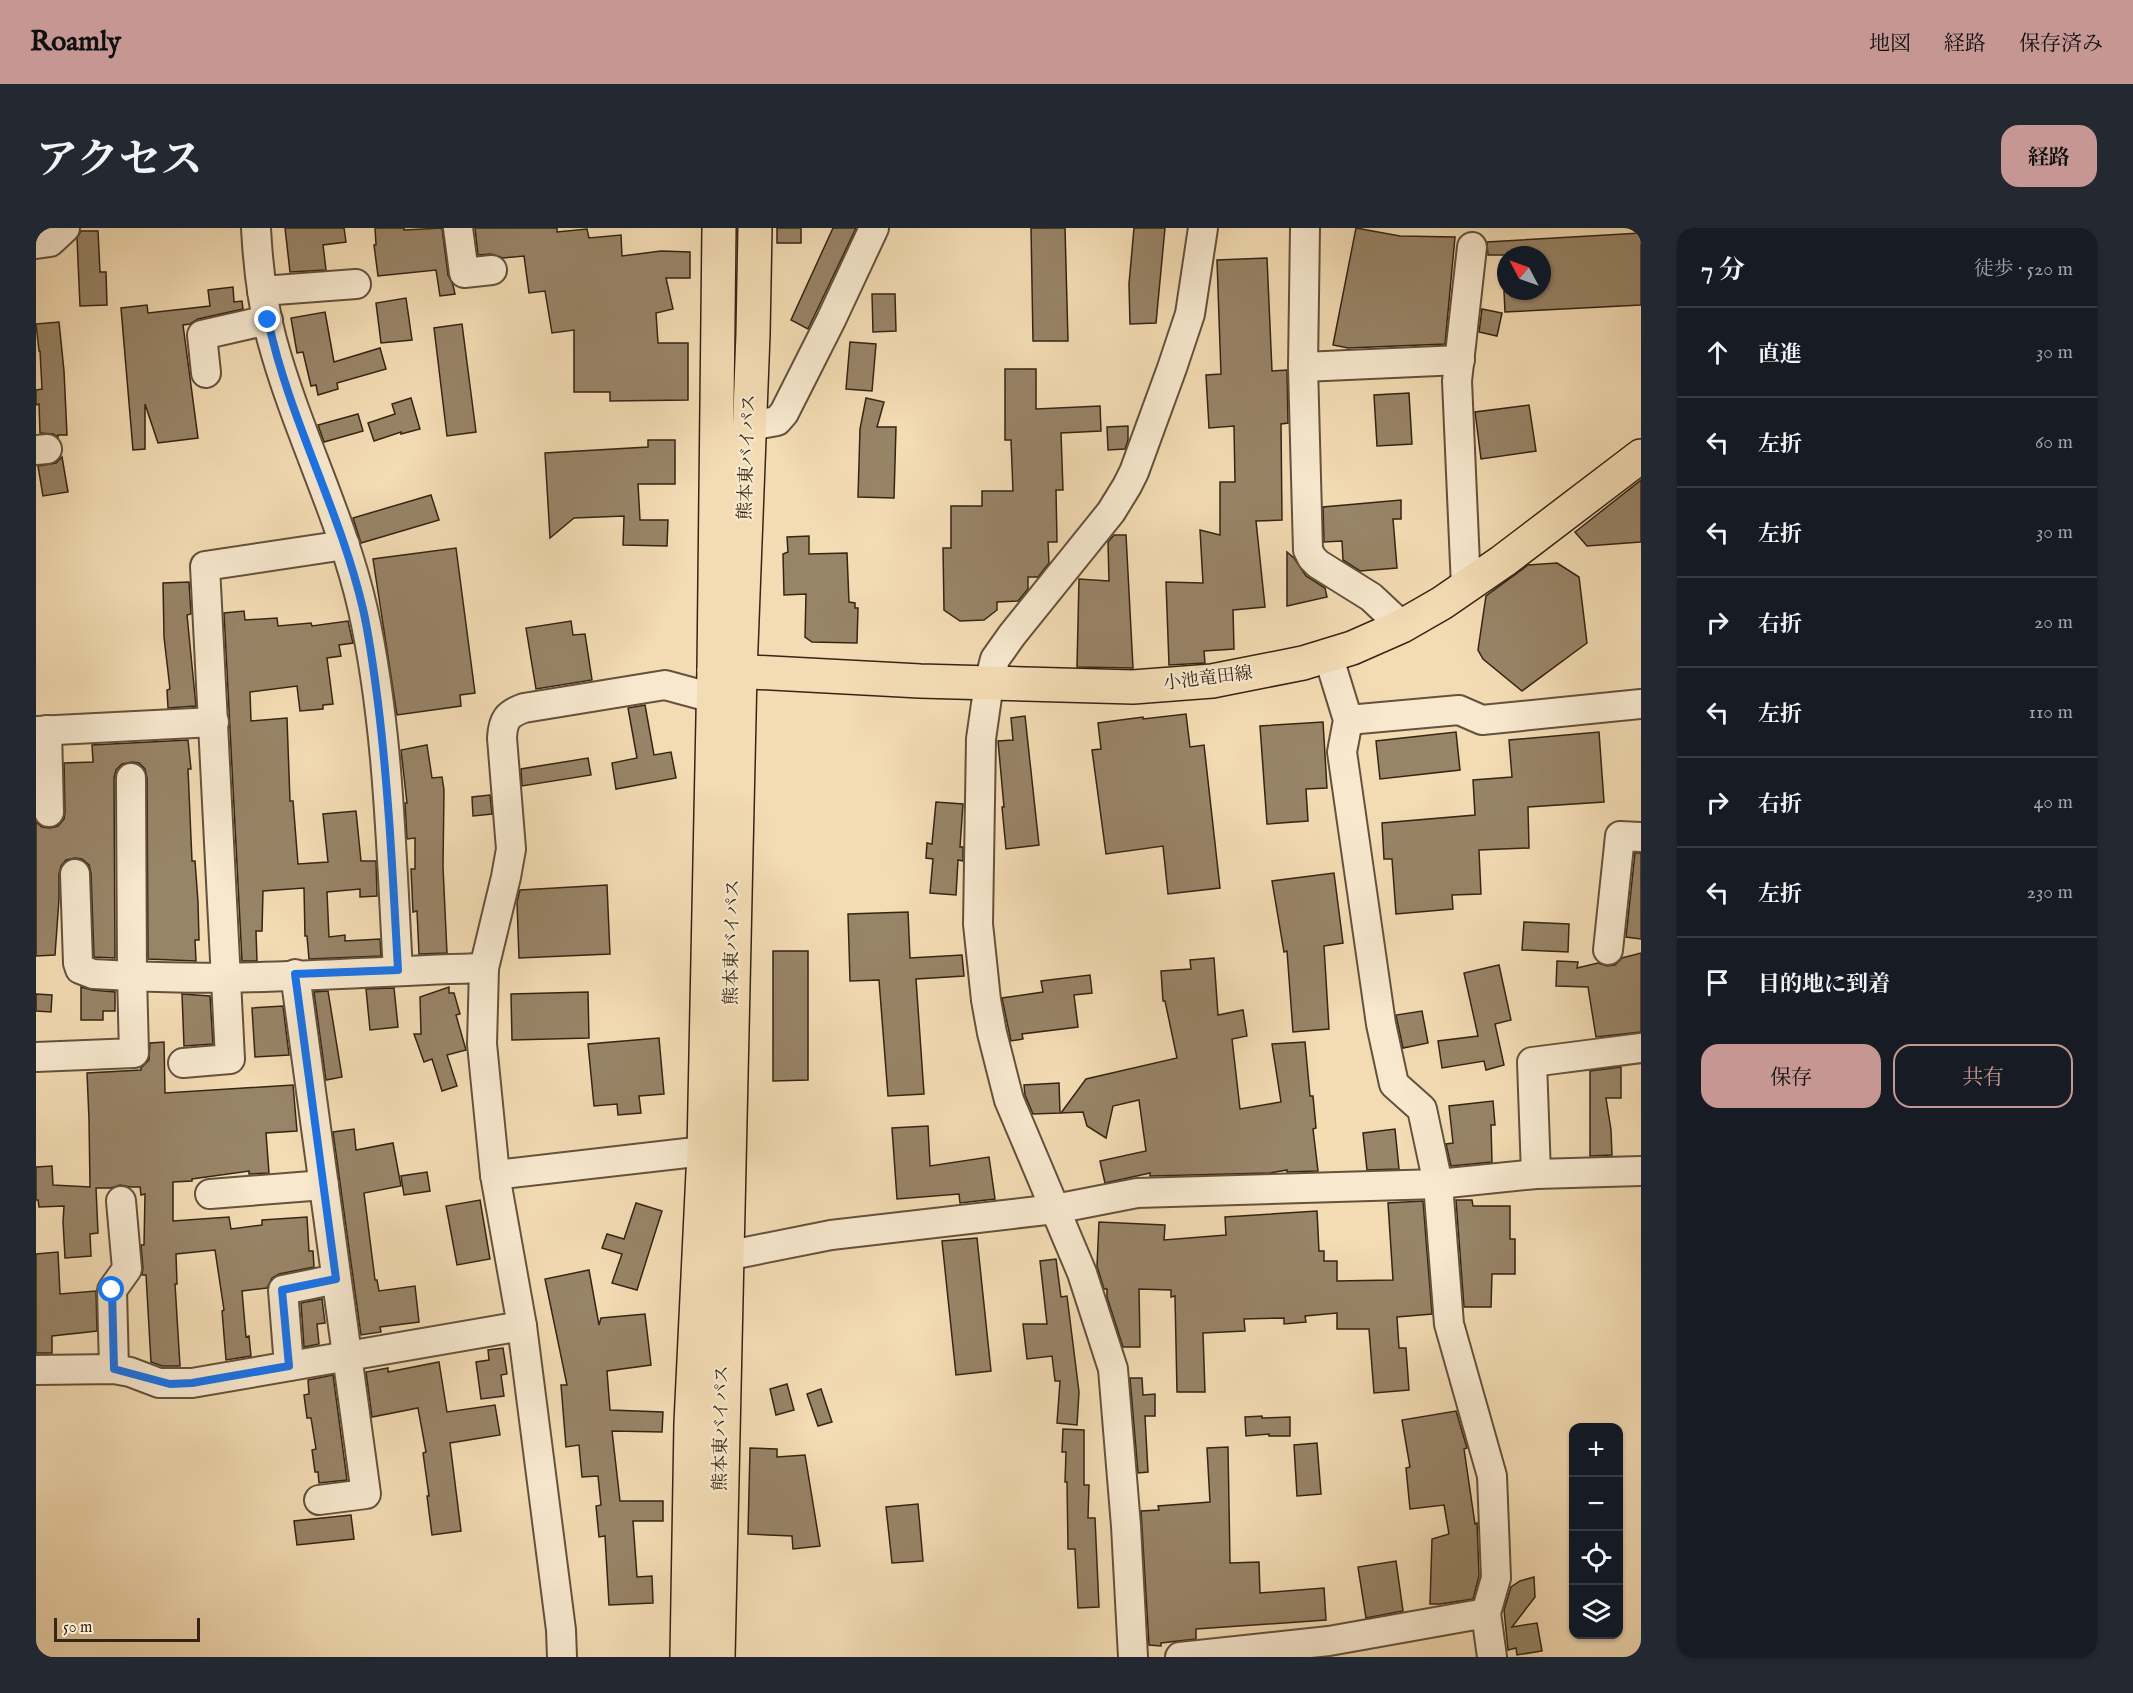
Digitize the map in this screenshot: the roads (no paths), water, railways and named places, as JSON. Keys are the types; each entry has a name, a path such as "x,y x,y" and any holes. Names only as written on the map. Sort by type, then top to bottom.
{"main road":[{"name":"熊本東バイパス","path":"718,1657 726,1256 719,228"},
{"name":"熊本東バイパス","path":"687,1657 691,1423 722,680 749,426 755,228"},
{"name":"小池竜田線","path":"722,680 1132,687 1212,681 1303,663 1352,648 1402,626 1442,603 1641,456"}],"street":[{"path":"36,244 50,243 65,228"},
{"path":"256,228 258,264 272,340 345,545 363,610 373,662 384,754 398,970"},
{"path":"458,228 464,273 492,270"},
{"path":"749,426 777,420 784,413 874,228"},
{"path":"1133,1657 1126,1526 1113,1369 1082,1273 1009,1101 986,1000 978,924 981,739 988,683 995,659 1101,524 1127,486 1145,443 1190,314 1203,228"},
{"path":"1305,228 1303,367 1308,550 1318,564 1360,589 1402,626"},
{"path":"1466,587 1457,381 1472,247"},
{"path":"206,373 202,335 264,304 355,290"},
{"path":"1303,367 1460,360"},
{"path":"183,1063 230,1059 205,566 345,545"},
{"path":"1328,655 1348,720 1342,752 1381,1024 1394,1084 1422,1108 1438,1184 1449,1324 1492,1476 1496,1578 1486,1613 1491,1657"},
{"path":"562,1657 561,1630 522,1326 495,1175 482,1044 484,968 510,860 511,840 502,738 505,718 511,713 530,706 665,685 722,680"},
{"path":"1348,720 1459,710 1482,720 1641,704"},
{"path":"49,812 42,731 214,722"},
{"path":"36,1057 134,1053 130,778"},
{"path":"1608,950 1620,836 1641,837"},
{"path":"75,874 78,963 80,969 93,974 180,978 484,968"},
{"path":"295,974 366,1494 319,1500"},
{"path":"1536,1174 1532,1062 1641,1048"},
{"path":"495,1175 704,1151"},
{"path":"726,1256 831,1235 1055,1209 1137,1193 1438,1184 1536,1174 1641,1171"},
{"path":"210,1194 324,1185"},
{"path":"114,1369 112,1290 128,1269 121,1201"},
{"path":"289,1366 282,1290 336,1279"},
{"path":"36,1370 114,1369 170,1384 192,1383 522,1326"},
{"path":"1180,1657 1294,1651 1329,1641 1486,1613"}]}
